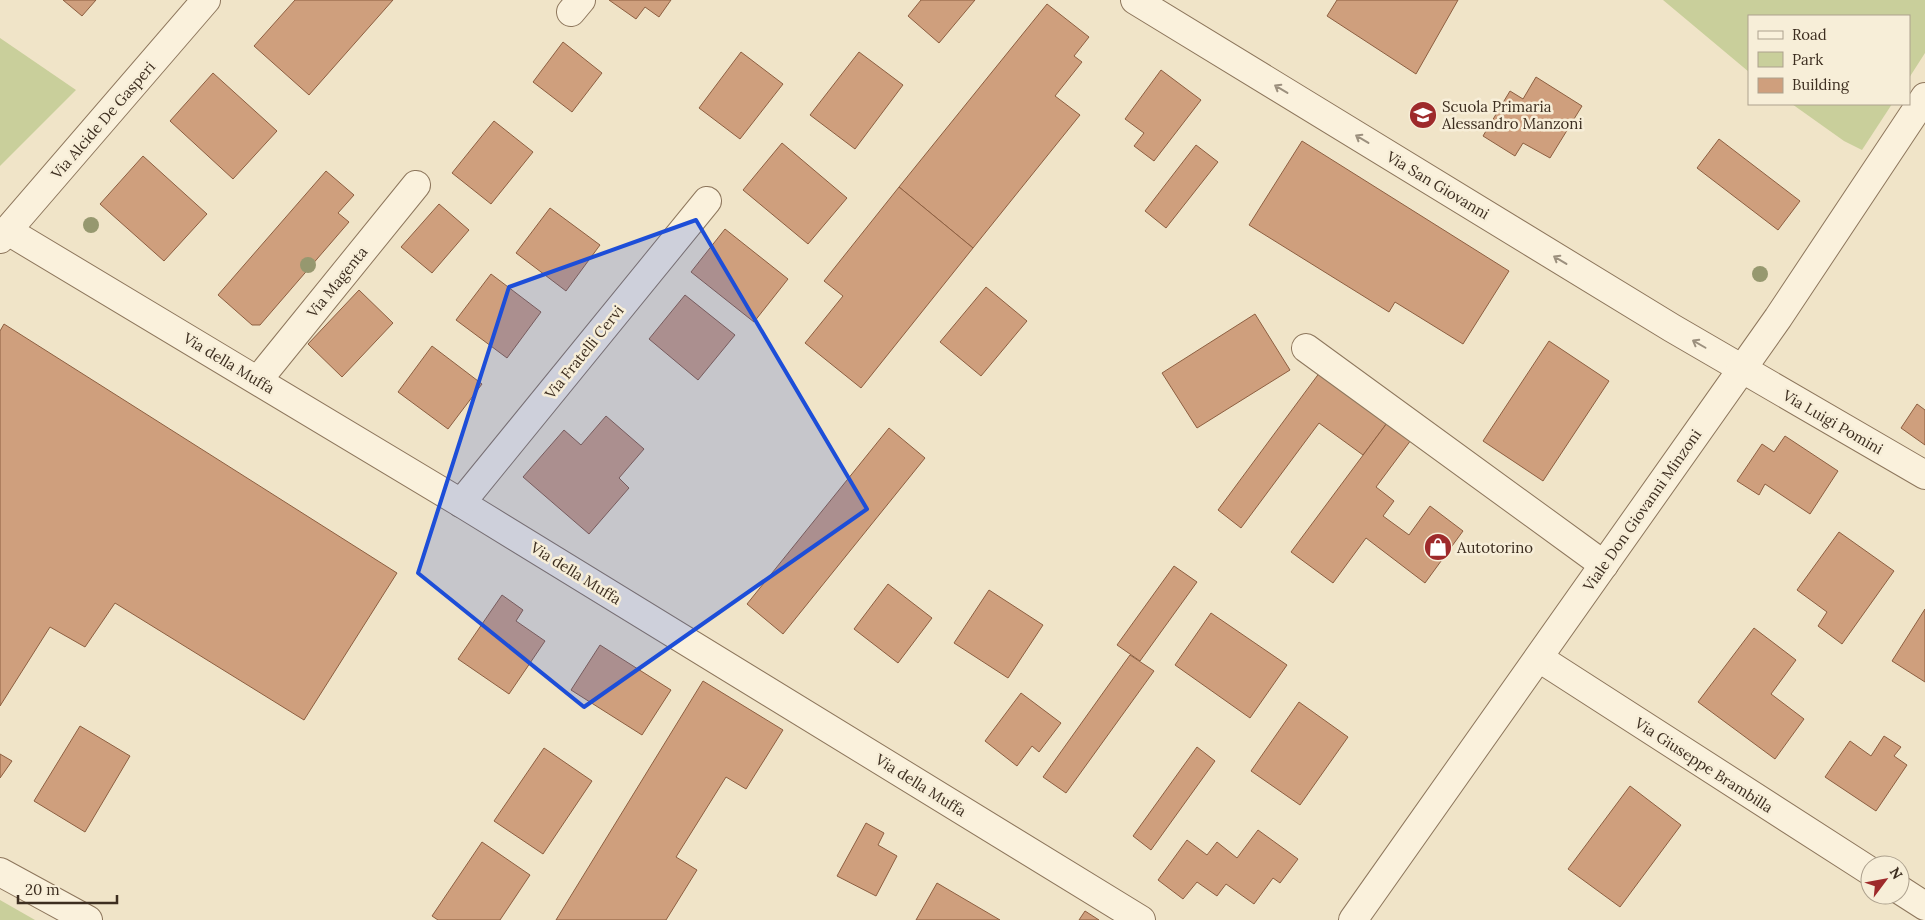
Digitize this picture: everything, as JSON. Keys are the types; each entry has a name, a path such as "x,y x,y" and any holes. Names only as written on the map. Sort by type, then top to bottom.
{"street":[{"name":"Via Alcide De Gasperi","path":"4,235 206,0"},
{"name":"Via San Giovanni","path":"1135,0 1741,369"},
{"name":"Viale Don Giovanni Minzoni","path":"1353,920 1778,318 1925,97"},
{"name":"Via Magenta","path":"258,380 416,185"},
{"name":"Via Fratelli Cervi","path":"461,503 707,201"},
{"name":"Via della Muffa","path":"4,235 258,380 1141,920"},
{"path":"1306,348 1604,565"},
{"name":"Via Luigi Pomini","path":"1741,369 1925,475"},
{"name":"Via Giuseppe Brambilla","path":"1539,658 1860,865"},
{"path":"0,872 88,920"},
{"path":"1910,896 1925,906"}],"highlighted area":[{"path":"696,220 867,509 584,707 418,573 509,287"}],"green space":[{"path":"1663,0 1925,0 1925,53 1910,76 1910,15 1748,15 1748,71"},
{"path":"0,38 76,90 0,166"},
{"path":"1793,105 1891,105 1862,150 1844,141"},
{"path":"0,900 35,920 0,920"}],"building":[{"path":"63,0 96,0 82,16"},
{"path":"295,0 393,0 309,95 254,46"},
{"path":"609,0 671,0 659,17 645,7 636,19"},
{"path":"921,0 975,0 939,43 908,16"},
{"path":"1337,0 1458,0 1416,74 1327,16"},
{"path":"1047,4 1089,37 1074,56 1082,62 1055,96 1080,115 973,248 899,187"},
{"path":"563,42 602,73 572,112 533,82"},
{"path":"741,52 783,84 740,139 699,108"},
{"path":"859,52 903,85 855,149 810,115"},
{"path":"1161,70 1201,100 1154,161 1134,146 1144,133 1125,119"},
{"path":"213,73 277,131 233,179 170,121"},
{"path":"1536,77 1582,106 1550,158 1523,143 1515,156 1483,136 1510,91 1523,99"},
{"path":"494,121 533,152 491,204 452,173"},
{"path":"1719,139 1800,201 1778,230 1697,168"},
{"path":"1302,141 1509,271 1463,344 1395,302 1389,312 1249,225"},
{"path":"782,143 847,198 808,244 743,190"},
{"path":"1196,145 1218,162 1166,228 1145,211"},
{"path":"143,156 207,214 164,261 100,204"},
{"path":"326,171 354,195 338,213 349,222 260,325 252,325 218,295"},
{"path":"899,187 973,248 861,388 805,343 843,296 824,281"},
{"path":"439,204 469,230 432,273 401,247"},
{"path":"550,208 600,245 566,291 516,253"},
{"path":"725,229 788,279 754,322 691,272"},
{"path":"491,274 541,312 507,358 456,320"},
{"path":"986,287 1027,321 981,376 940,342"},
{"path":"359,290 393,323 342,377 308,344"},
{"path":"685,295 735,335 698,380 649,339"},
{"path":"1255,314 1290,370 1197,428 1162,373"},
{"path":"4,324 397,573 304,720 115,603 85,647 50,627 0,706 0,331"},
{"path":"1549,341 1609,381 1543,481 1483,441"},
{"path":"432,346 482,384 448,429 398,392"},
{"path":"1320,372 1387,423 1363,455 1319,423 1241,528 1218,510"},
{"path":"1917,404 1925,410 1925,445 1901,428"},
{"path":"606,416 644,449 619,478 629,488 589,534 523,477 564,430 581,445"},
{"path":"1387,423 1411,440 1376,487 1394,501 1383,516 1409,535 1430,506 1463,531 1425,583 1366,538 1333,583 1291,552"},
{"path":"889,428 925,458 783,634 747,604"},
{"path":"1785,436 1838,471 1810,514 1765,484 1759,495 1737,481 1762,444 1774,452"},
{"path":"1839,532 1894,571 1842,644 1818,626 1827,612 1797,590"},
{"path":"1174,566 1197,582 1140,661 1117,645"},
{"path":"888,584 932,618 898,663 854,629"},
{"path":"989,590 1043,625 1008,678 954,643"},
{"path":"502,595 523,610 516,621 545,641 509,694 458,659"},
{"path":"1925,609 1925,682 1892,661"},
{"path":"1211,613 1287,665 1250,718 1175,665"},
{"path":"1754,628 1796,660 1771,694 1804,719 1775,759 1698,702"},
{"path":"600,645 671,690 642,735 571,690"},
{"path":"1130,655 1154,671 1066,793 1043,777"},
{"path":"703,681 783,730 746,789 726,777 676,857 697,870 666,920 556,920"},
{"path":"1021,693 1061,723 1039,752 1032,746 1017,766 985,741"},
{"path":"1299,702 1348,737 1300,805 1251,771"},
{"path":"80,726 130,756 85,832 34,801"},
{"path":"1884,736 1901,747 1894,756 1907,765 1876,811 1825,777 1850,741 1871,756"},
{"path":"1197,747 1215,761 1151,850 1133,836"},
{"path":"544,748 592,781 543,854 494,821"},
{"path":"0,754 12,761 0,778"},
{"path":"1630,786 1681,825 1620,907 1568,869"},
{"path":"866,823 884,833 878,845 897,856 876,896 837,876"},
{"path":"1258,830 1298,859 1280,883 1273,878 1254,904 1226,884 1217,896 1197,882 1183,899 1158,880 1187,840 1207,855 1217,842 1237,858"},
{"path":"482,842 530,875 500,920 438,920 432,916"},
{"path":"937,883 1000,920 916,920"},
{"path":"1085,911 1099,920 1079,920"}],"place":[{"name":"Scuola Primaria Alessandro Manzoni","path":"1423,115"},
{"name":"Autotorino","path":"1438,547"}]}
